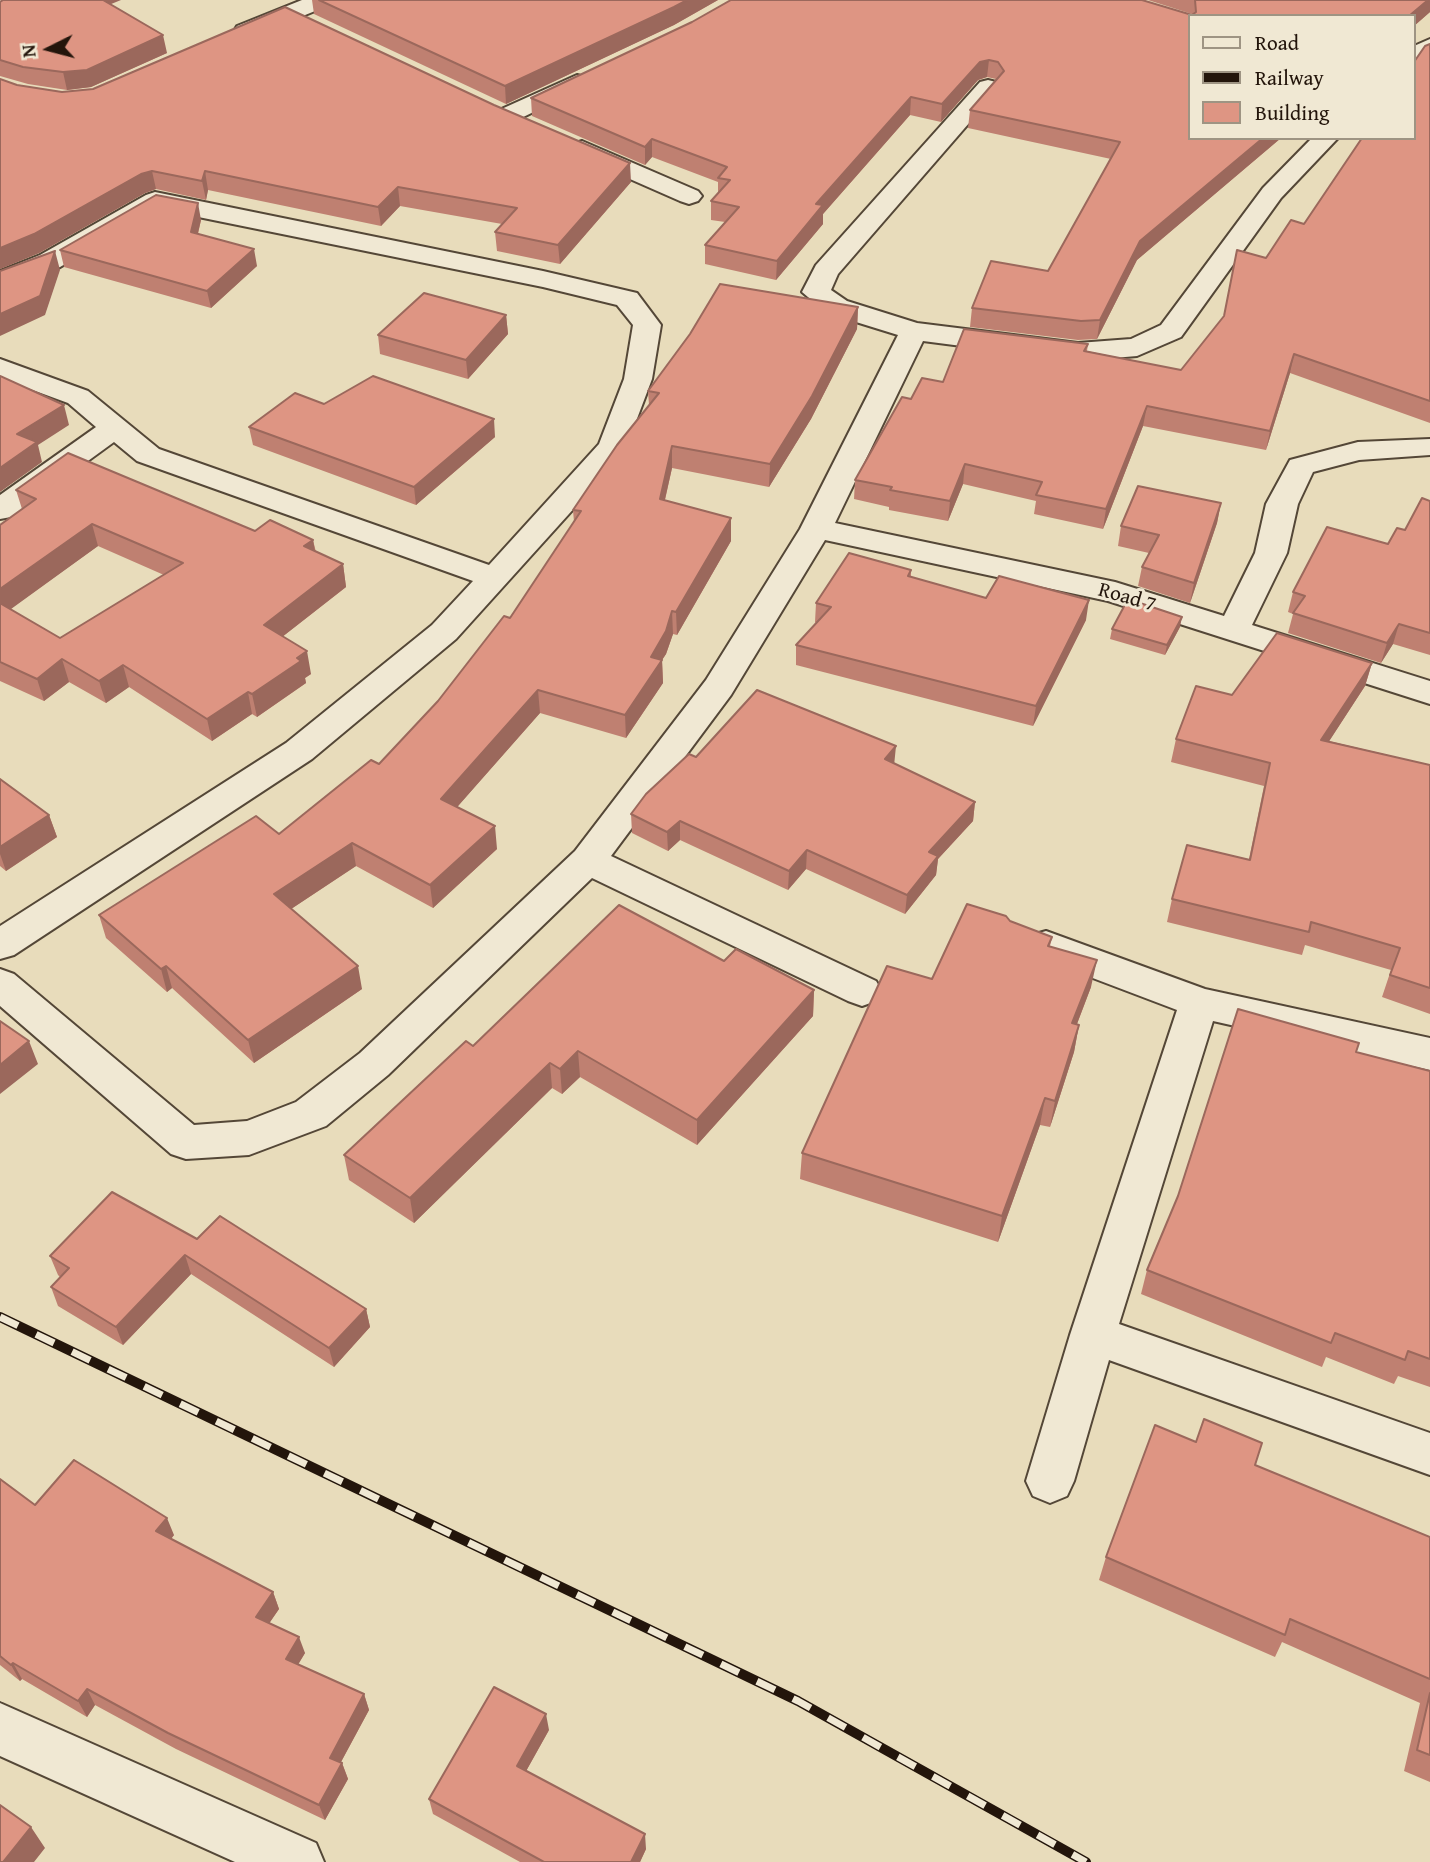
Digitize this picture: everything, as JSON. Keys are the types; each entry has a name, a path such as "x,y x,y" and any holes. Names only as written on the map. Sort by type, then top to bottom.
{"street":[{"path":"229,37 322,0"},
{"path":"288,13 323,30"},
{"path":"506,116 595,74"},
{"path":"988,87 826,271 816,292 837,307 914,331 1078,352 1137,348 1171,331 1272,193 1324,140"},
{"path":"484,105 531,126"},
{"path":"555,137 689,196"},
{"path":"0,281 50,261 155,200 543,279 627,299 647,325 638,379 613,447 444,632 299,751 0,946"},
{"path":"0,984 187,1142 250,1138 311,1114 373,1064 588,860 719,687 816,529 914,331"},
{"path":"0,368 78,397 148,455 495,578"},
{"path":"0,510 115,427"},
{"path":"1233,630 1271,553 1282,504 1301,466 1358,451 1428,440"},
{"name":"Road 7","path":"816,529 1115,592 1430,693"},
{"path":"588,860 862,992"},
{"path":"1021,936 1199,1003 1430,1054"},
{"path":"1050,1481 1093,1335 1199,1003"},
{"path":"1093,1335 1430,1454"},
{"path":"0,1729 297,1862"}],"building":[{"path":"103,0 163,35 87,70 63,72 23,67 0,60 0,2"},
{"path":"319,0 687,0 505,86"},
{"path":"731,0 1142,0 1189,14 1188,140 1261,140 1140,241 1100,320 1081,321 972,308 991,261 1048,271 1120,142 970,110 1004,71 998,62 980,62 942,104 911,97 816,204 823,205 777,261 705,245 739,207 711,201 730,180 718,178 727,167 652,139 645,147 531,98 692,22"},
{"path":"1195,0 1428,0 1411,14 1193,14 1196,12"},
{"path":"285,7 494,105 630,163 558,245 495,232 517,208 398,187 378,207 205,171 202,181 152,171 141,174 34,234 0,248 0,79 17,85 62,92 93,89"},
{"path":"1430,44 1430,401 1294,354 1270,431 1147,406 1106,509 1036,495 1042,482 965,464 950,501 890,490 892,487 855,480 902,397 911,399 922,378 943,382 964,329 1088,344 1084,351 1181,370 1224,316 1237,250 1266,258 1291,220 1304,224 1361,140 1416,140 1416,59 1425,46"},
{"path":"156,195 198,203 191,232 254,249 207,291 60,250"},
{"path":"55,251 40,296 0,314 0,271"},
{"path":"720,284 858,307 812,396 770,464 672,446 660,499 731,518 676,612 672,611 666,631 651,657 662,660 625,715 538,690 441,799 495,826 430,885 352,843 274,894 358,966 248,1040 166,966 161,969 99,915 256,816 279,834 371,760 379,764 438,701 504,616 510,618 581,511 573,510 617,445 659,393 648,391 690,334"},
{"path":"424,293 506,315 466,360 378,335"},
{"path":"0,376 64,405 17,434 37,442 0,468"},
{"path":"373,376 494,419 414,487 249,427 295,393 324,404"},
{"path":"68,453 255,531 270,520 313,540 304,546 343,564 264,625 307,651 297,658 301,661 252,694 248,692 207,719 123,665 99,681 62,659 37,679 0,662 0,603 60,638 183,563 92,524 0,589 0,525 36,499 16,490"},
{"path":"1138,486 1221,503 1194,583 1142,567 1159,535 1121,526"},
{"path":"1422,498 1430,501 1430,633 1399,624 1387,643 1293,613 1305,596 1293,592 1327,527 1388,544 1397,528 1405,530"},
{"path":"849,553 911,570 908,576 986,598 999,576 1089,600 1036,706 796,645 831,607 816,603"},
{"path":"1128,599 1182,617 1167,645 1112,629"},
{"path":"1277,633 1372,663 1321,740 1430,765 1430,988 1390,975 1400,948 1311,922 1309,932 1172,899 1187,845 1250,860 1270,763 1176,739 1196,686 1232,695"},
{"path":"757,690 896,746 885,759 975,802 929,852 938,856 907,895 807,850 789,871 680,821 667,832 631,814 646,794 689,754 696,757"},
{"path":"0,779 49,815 0,847"},
{"path":"967,904 1006,916 1010,921 1052,937 1048,946 1097,960 1072,1023 1079,1025 1055,1101 1045,1098 1002,1216 802,1153 887,966 932,979"},
{"path":"619,905 724,961 736,949 814,990 697,1120 578,1051 560,1069 550,1063 410,1198 344,1155 466,1041 473,1046"},
{"path":"1238,1009 1359,1043 1356,1052 1430,1071 1430,1359 1408,1351 1405,1360 1335,1333 1331,1343 1147,1270 1178,1196"},
{"path":"0,1021 29,1041 0,1065"},
{"path":"112,1192 197,1239 220,1216 366,1309 329,1348 185,1255 116,1327 51,1287 69,1268 50,1256"},
{"path":"1204,1419 1262,1443 1255,1465 1430,1537 1430,1679 1290,1619 1285,1635 1106,1557 1155,1425 1196,1442"},
{"path":"74,1460 167,1518 156,1531 273,1592 256,1617 299,1637 286,1659 364,1694 330,1758 342,1763 319,1805 168,1733 87,1689 78,1701 13,1663 11,1665 0,1656 0,1479 35,1505"},
{"path":"494,1687 546,1714 517,1766 645,1834 631,1862 544,1862 429,1799"},
{"path":"1430,1693 1430,1755 1417,1750"},
{"path":"0,1805 31,1827 3,1862 0,1862"}],"railway":[{"path":"0,1317 798,1701 1086,1862"}]}
